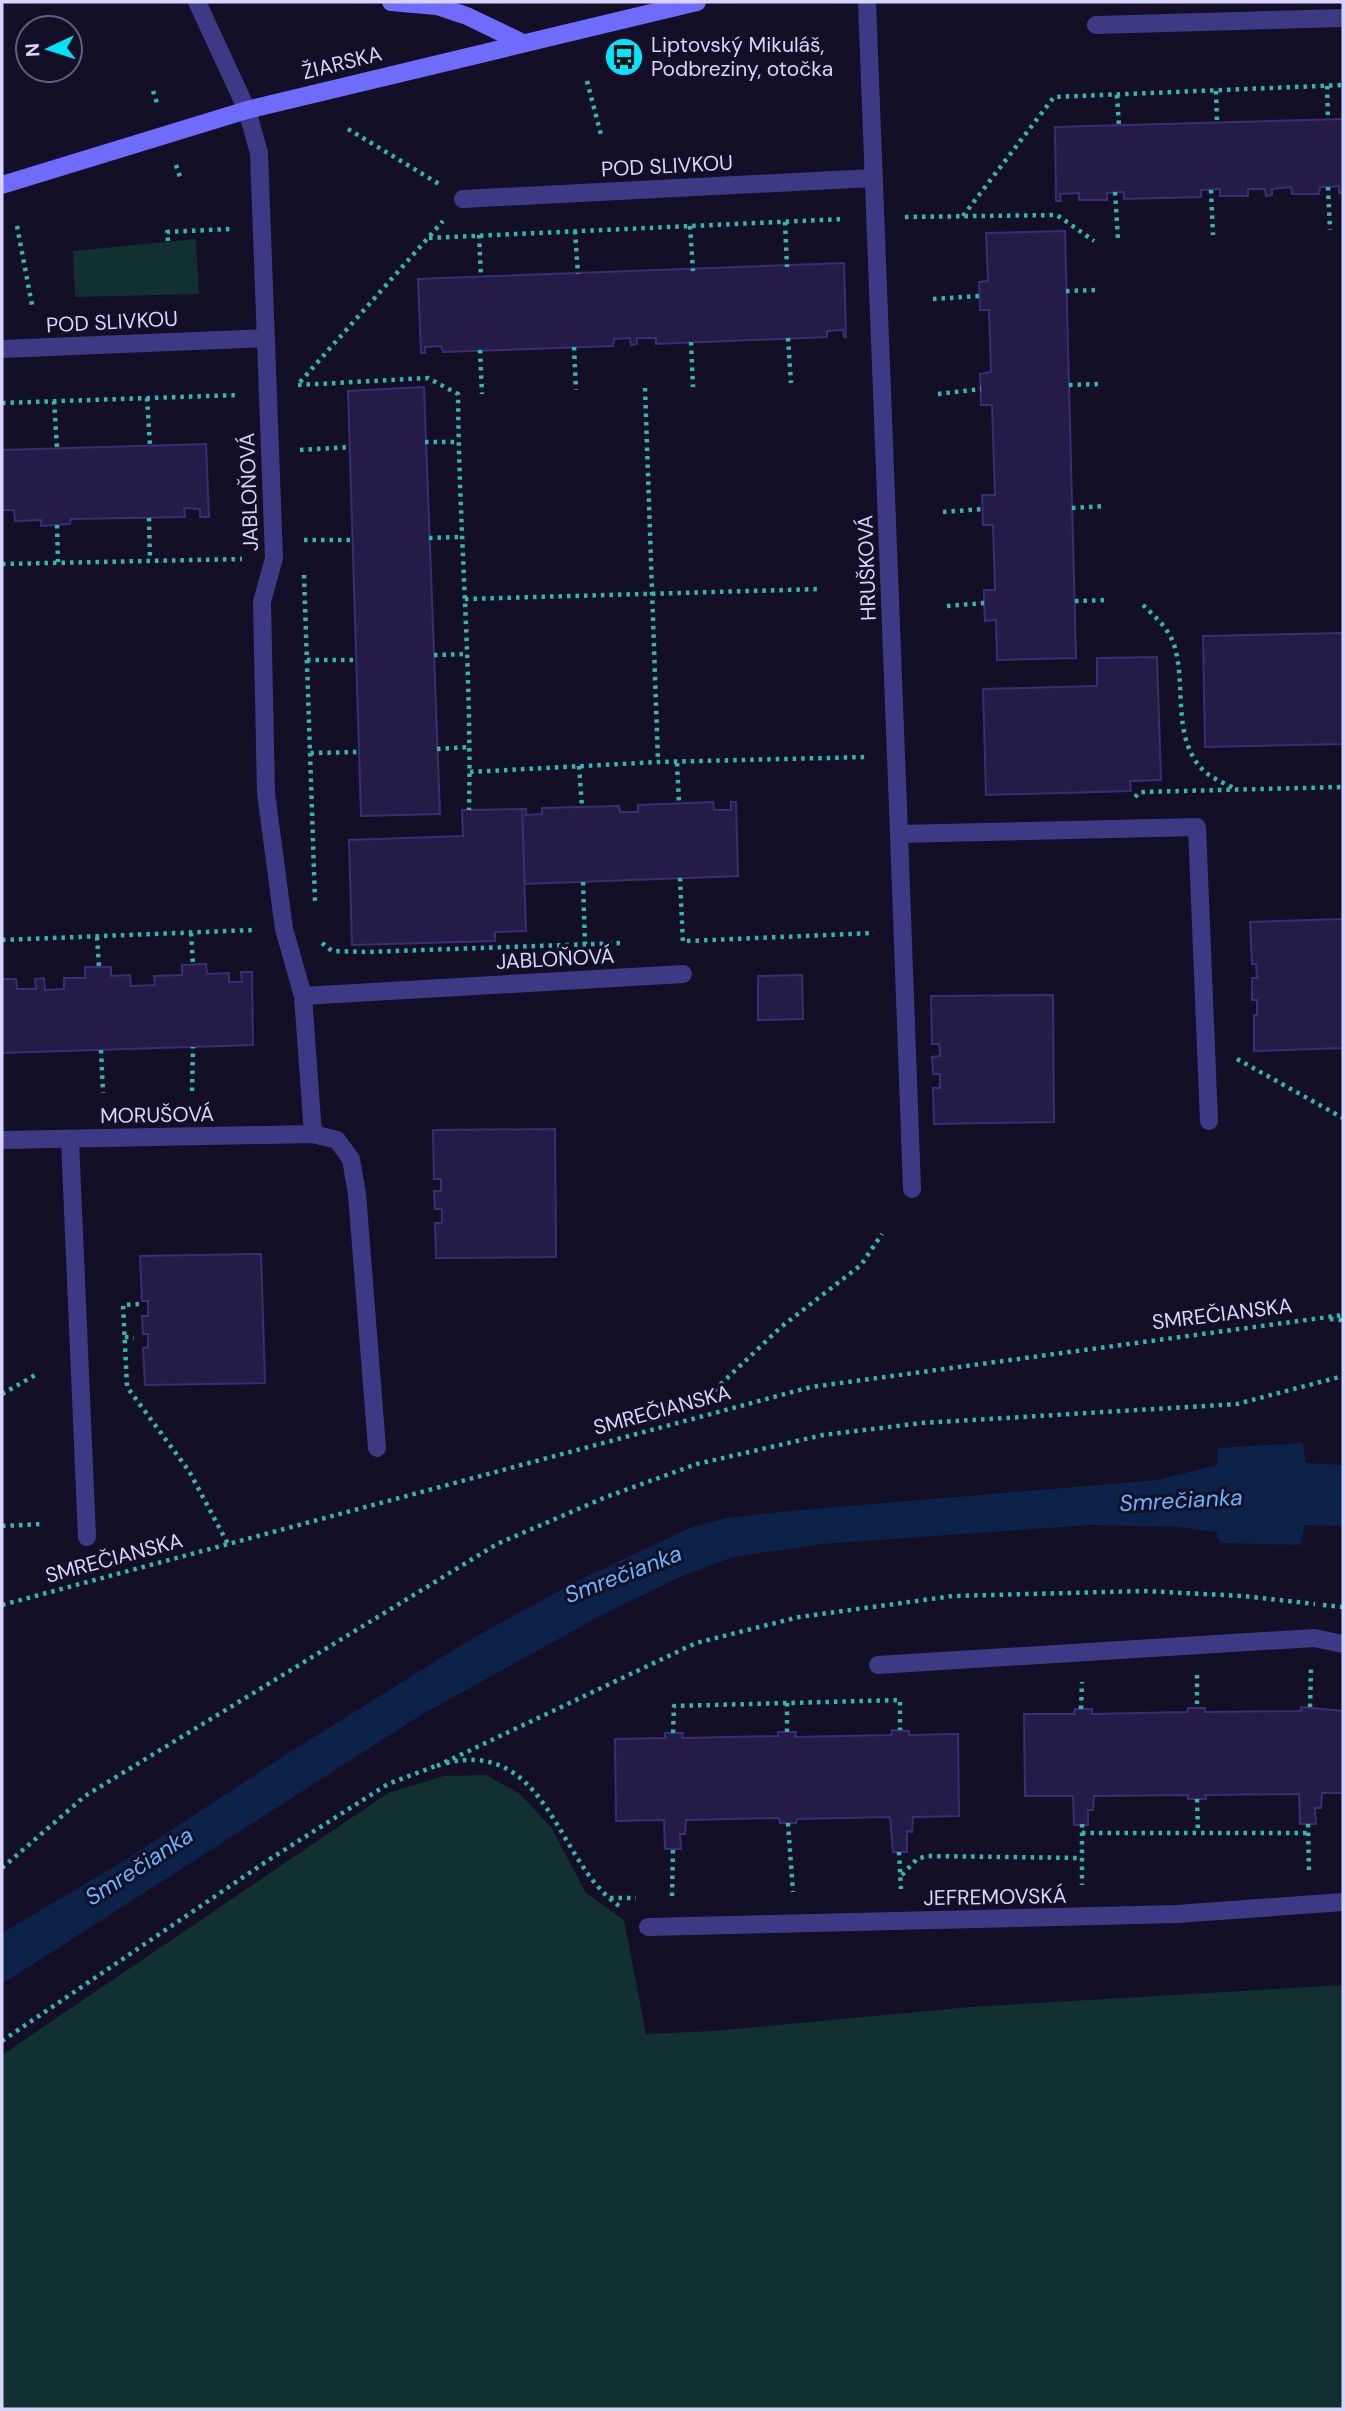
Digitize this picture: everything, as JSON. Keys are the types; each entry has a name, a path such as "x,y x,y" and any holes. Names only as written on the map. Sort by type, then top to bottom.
{"street":[{"name":"JABLOŇOVÁ","path":"197,2 247,110 259,153 274,558 262,602 266,793 284,929 303,996 313,1134"},
{"path":"391,2 437,6 467,16 523,43"},
{"name":"ŽIARSKA","path":"2,186 247,110 697,2"},
{"name":"HRUŠKOVÁ","path":"867,2 912,1189"},
{"path":"1096,25 1343,18"},
{"name":"POD SLIVKOU","path":"463,199 873,178"},
{"name":"POD SLIVKOU","path":"2,349 266,338"},
{"path":"899,834 1197,827 1209,1121"},
{"name":"JABLOŇOVÁ","path":"303,996 683,974"},
{"path":"313,1134 337,1140 351,1159 358,1194 377,1448"},
{"name":"MORUŠOVÁ","path":"2,1140 313,1134"},
{"path":"71,1140 87,1537"},
{"path":"878,1665 1302,1639 1343,1644"},
{"name":"JEFREMOVSKÁ","path":"648,1927 1083,1917 1343,1902"}],"path":[{"path":"587,80 601,135"},
{"path":"962,217 1054,97 1343,85"},
{"path":"1327,86 1328,120"},
{"path":"1216,91 1217,123"},
{"path":"1117,94 1119,126"},
{"path":"298,398 298,384 463,199 348,129"},
{"path":"1328,187 1330,230"},
{"path":"1211,190 1213,235"},
{"path":"1115,192 1118,239"},
{"path":"429,238 874,217 1057,215 1094,241"},
{"path":"785,222 787,267"},
{"path":"18,226 32,305"},
{"path":"690,226 693,271"},
{"path":"168,242 167,232 262,228"},
{"path":"575,231 578,274"},
{"path":"479,236 481,277"},
{"path":"1066,291 1096,290"},
{"path":"933,299 979,296"},
{"path":"789,338 791,383"},
{"path":"691,342 693,387"},
{"path":"574,347 576,390"},
{"path":"480,350 482,394"},
{"path":"298,384 428,378 458,394 460,537 466,599 470,772 468,810"},
{"path":"1069,384 1100,384"},
{"path":"645,388 658,762"},
{"path":"938,394 981,389"},
{"path":"2,403 269,394"},
{"path":"147,398 150,445"},
{"path":"54,401 57,448"},
{"path":"299,437 300,463"},
{"path":"425,442 458,442"},
{"path":"300,450 349,447"},
{"path":"1072,508 1105,506"},
{"path":"943,512 983,509"},
{"path":"149,518 150,560"},
{"path":"57,525 58,562"},
{"path":"303,527 303,552"},
{"path":"429,538 460,537"},
{"path":"303,540 352,540"},
{"path":"2,564 274,558"},
{"path":"304,564 315,907"},
{"path":"466,599 821,589"},
{"path":"1075,601 1108,600"},
{"path":"947,606 984,603"},
{"path":"1143,606 1164,625 1175,648 1183,726 1192,755 1204,771 1236,790"},
{"path":"434,656 467,654"},
{"path":"307,660 356,660"},
{"path":"437,749 469,747"},
{"path":"310,753 358,752"},
{"path":"470,772 658,762 896,756"},
{"path":"677,763 679,803"},
{"path":"579,765 582,807"},
{"path":"680,878 683,974"},
{"path":"583,882 586,980"},
{"path":"2,940 284,929"},
{"path":"191,933 192,965"},
{"path":"316,935 332,951 367,952"},
{"path":"97,937 99,967"},
{"path":"192,1047 192,1091"},
{"path":"101,1050 103,1093"},
{"path":"1234,1058 1343,1118"},
{"path":"702,1402 781,1327 860,1265 882,1234"},
{"path":"139,1304 123,1305 127,1387 190,1471 228,1544"},
{"name":"SMREČIANSKA","path":"2,1605 811,1387 1268,1322 1343,1315"},
{"path":"1325,1318 1343,1320"},
{"path":"125,1337 134,1338"},
{"path":"2,1394 37,1374"},
{"path":"2,1868 85,1796 497,1544 606,1497 696,1464 823,1435 922,1423 1237,1404 1343,1377"},
{"path":"2,1526 43,1524"},
{"path":"1310,1707 1311,1663"},
{"path":"1196,1667 1197,1708"},
{"path":"673,1733 674,1706 900,1700 900,1730"},
{"path":"787,1703 787,1732"},
{"path":"2,2041 267,1861 388,1784 462,1759 503,1767 537,1793 555,1816 586,1872 603,1894 648,1927"},
{"path":"1197,1799 1198,1833"},
{"path":"788,1823 793,1892"},
{"path":"1082,1824 1083,1917"},
{"path":"1308,1824 1310,1904"},
{"path":"1082,1833 1308,1833"},
{"path":"672,1896 673,1849"},
{"path":"902,1876 917,1859 926,1856 1082,1858"}],"green space":[{"path":"196,239 199,294 75,297 73,251"},
{"path":"486,1775 520,1794 551,1827 586,1893 624,1920 646,2034 713,2031 970,2007 1343,1985 1343,2409 2,2409 2,2055 388,1793 444,1776"}],"water":[{"name":"Smrečianka","path":"1303,1443 1306,1463 1343,1465 1343,1526 1305,1525 1300,1545 1220,1543 1216,1532 1177,1527 1090,1525 822,1544 733,1557 680,1577 602,1615 421,1715 2,1984 2,1933 127,1859 290,1752 468,1641 575,1582 692,1527 727,1518 790,1511 1158,1480 1217,1465 1218,1448"}],"building":[{"path":"1343,119 1343,193 1339,193 1339,186 1320,187 1319,194 1292,194 1291,187 1272,189 1272,195 1266,196 1265,189 1248,189 1248,196 1220,196 1220,189 1201,190 1201,197 1124,199 1124,192 1107,193 1107,200 1079,200 1079,193 1060,194 1061,201 1056,201 1055,127"},
{"path":"1065,231 1076,658 997,660 996,620 985,621 984,603 984,590 995,590 993,525 983,525 982,495 995,495 992,405 981,405 980,374 991,372 989,310 980,310 979,282 988,281 986,233"},
{"path":"844,263 846,337 843,330 827,331 827,337 656,344 656,338 637,338 637,344 631,345 630,338 614,339 613,346 443,352 441,346 425,347 425,353 421,353 418,279"},
{"path":"424,387 440,814 361,816 348,391"},
{"path":"206,444 209,517 200,517 200,509 184,508 185,517 71,519 70,524 41,526 41,520 15,521 14,510 2,510 2,450"},
{"path":"1343,633 1343,744 1205,747 1203,636"},
{"path":"1157,657 1161,780 1130,781 1131,791 986,795 983,689 1097,686 1097,658"},
{"path":"713,802 714,810 731,810 731,802 736,802 738,876 525,884 522,809 526,809 526,815 542,814 542,808 619,806 620,812 638,812 638,805"},
{"path":"522,809 526,931 495,932 495,941 352,945 349,840 463,836 462,810"},
{"path":"1343,919 1343,1048 1254,1051 1254,1015 1257,1015 1257,1000 1252,1000 1252,978 1257,978 1256,964 1252,964 1250,922"},
{"path":"206,964 207,974 229,973 229,982 242,982 241,972 252,972 253,1045 2,1053 2,979 16,979 17,989 36,989 35,979 44,978 45,990 64,989 64,978 85,978 85,967 111,967 111,976 130,975 131,986 155,985 154,976 182,975 182,965"},
{"path":"802,975 803,1019 758,1020 758,976"},
{"path":"1053,995 1054,1122 934,1124 933,1088 940,1088 940,1074 933,1074 932,1057 940,1056 940,1050 939,1044 932,1044 931,996"},
{"path":"555,1129 556,1257 436,1258 435,1223 442,1223 442,1209 435,1209 434,1191 441,1191 441,1179 434,1179 433,1130"},
{"path":"261,1254 265,1383 145,1385 143,1348 148,1347 148,1334 143,1334 142,1316 148,1316 148,1301 142,1301 140,1256"},
{"path":"1301,1707 1343,1711 1343,1793 1322,1793 1321,1808 1315,1808 1316,1824 1300,1824 1299,1794 1205,1795 1206,1799 1188,1799 1188,1795 1094,1796 1093,1810 1088,1810 1088,1825 1074,1825 1073,1796 1025,1796 1024,1714 1074,1714 1075,1709 1092,1709 1092,1714 1187,1712 1188,1708 1205,1708 1205,1712 1301,1711"},
{"path":"892,1730 909,1731 909,1735 958,1734 959,1816 913,1817 912,1832 907,1831 907,1852 893,1852 890,1817 797,1819 796,1823 780,1823 779,1818 686,1820 685,1834 680,1834 681,1849 665,1849 664,1820 616,1821 615,1739 665,1738 665,1733 683,1733 682,1738 778,1736 778,1732 796,1732 795,1737 891,1735"}],"place":[{"name":"Liptovský Mikuláš, Podbreziny, otočka","path":"624,57"}]}
